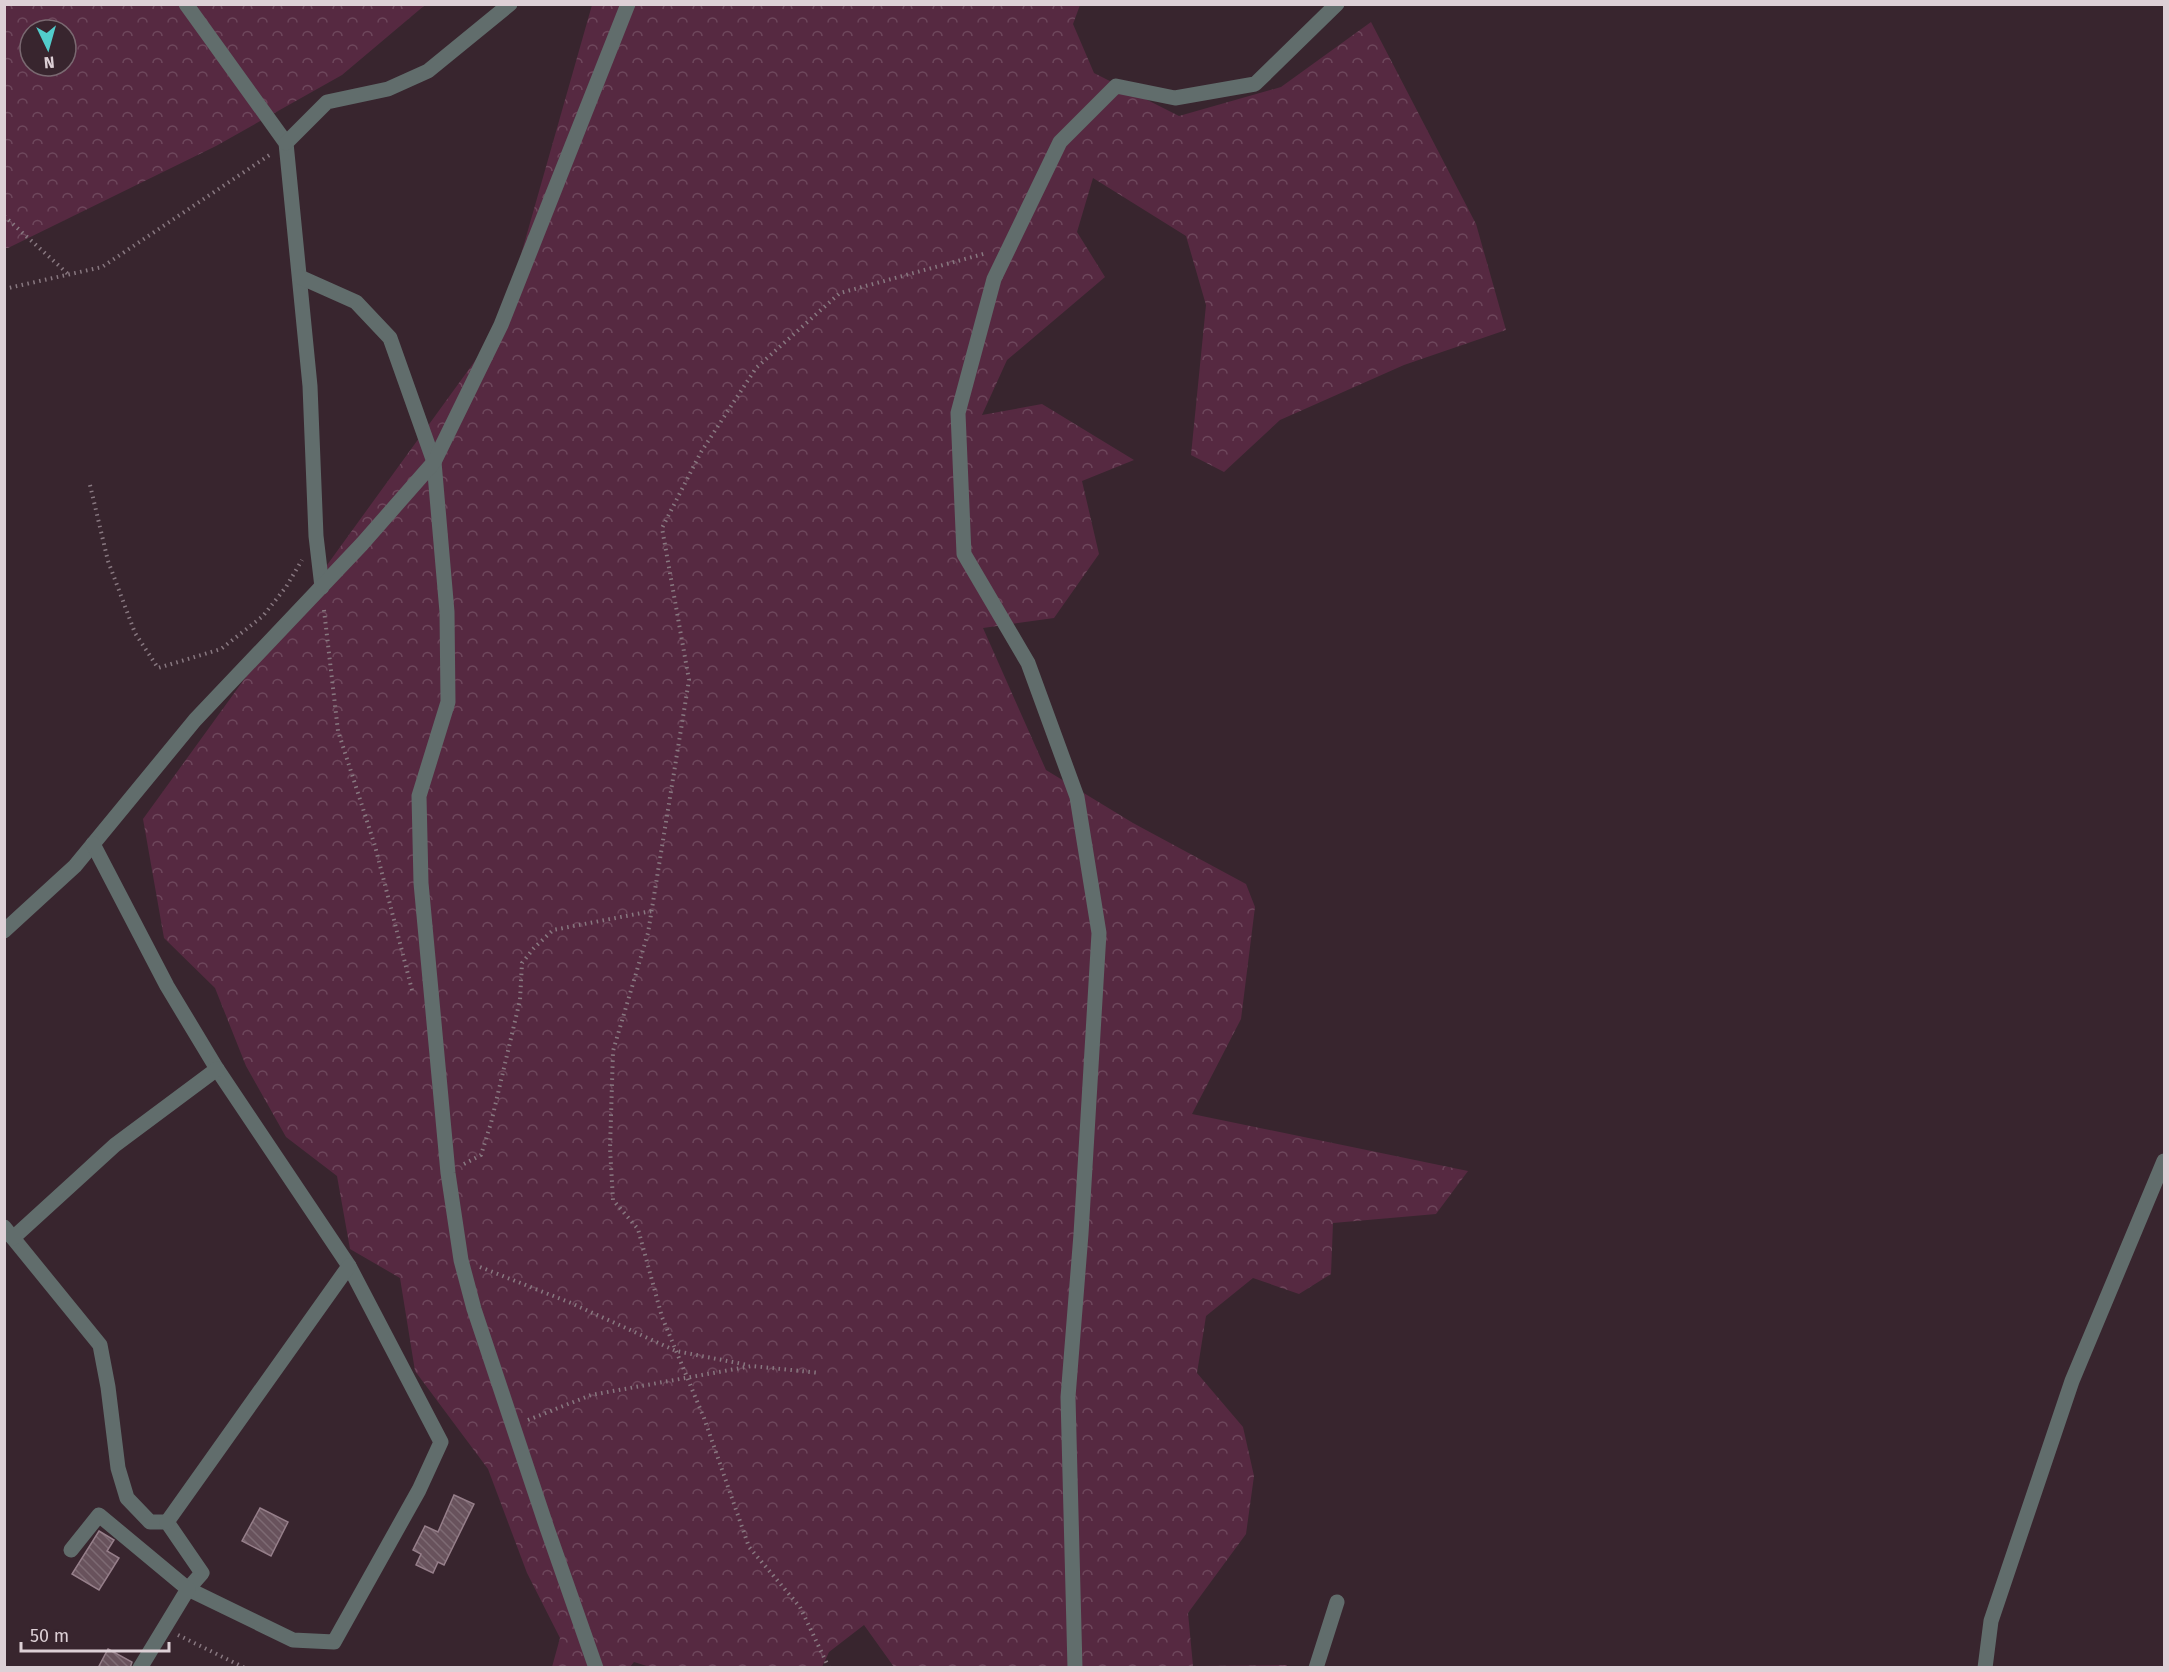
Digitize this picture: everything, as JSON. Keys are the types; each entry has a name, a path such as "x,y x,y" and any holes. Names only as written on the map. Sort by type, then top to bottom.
{"street":[{"path":"186,4 286,143 310,386 316,536 322,587"},
{"path":"286,143 327,102 388,89 428,71 510,4"},
{"path":"4,931 75,866 195,720 362,544 434,462 501,325 628,4"},
{"path":"1075,1668 1068,1397 1081,1234 1099,933 1077,797 1028,663 964,554 958,413 994,279 1060,142 1116,86 1175,98 1255,84 1336,4"},
{"path":"300,277 356,302 390,338 434,462 447,612 448,702 419,796 421,883 448,1173 461,1260 474,1309 596,1668"},
{"path":"70,1550 99,1515 188,1589 293,1640 334,1642 419,1490 441,1442 349,1266 217,1069 167,986 93,844"},
{"path":"167,1522 150,1522 127,1498 118,1468 108,1387 100,1345 9,1233 115,1145 217,1069"},
{"path":"1985,1668 1991,1620 2072,1381 2164,1161"},
{"path":"167,1522 349,1266"},
{"path":"140,1668 188,1589 202,1574 167,1522"},
{"path":"1316,1668 1337,1602"}],"path":[{"path":"4,288 102,267 286,143"},
{"path":"4,216 68,275"},
{"path":"829,1668 800,1607 749,1547 704,1418 662,1317 638,1228 613,1200 610,1148 613,1051 648,933 689,680 662,528 701,452 756,368 840,293 1010,247"},
{"path":"90,485 108,561 135,633 158,668 221,649 263,616 286,587 316,536"},
{"path":"322,587 338,731 375,846 413,995"},
{"path":"448,1173 481,1155 491,1123 520,1000 522,963 553,930 652,911"},
{"path":"461,1260 572,1303 676,1351 752,1366 820,1373"},
{"path":"514,1425 591,1395 752,1366"},
{"path":"164,1628 245,1668"}],"green space":[{"path":"5,5 425,5 342,75 216,146 5,248"},
{"path":"592,5 1080,5 1073,24 1094,73 1179,116 1281,87 1371,22 1476,224 1506,330 1404,365 1280,420 1224,472 1191,455 1206,305 1186,236 1093,178 1077,232 1105,277 1007,360 982,415 1042,404 1134,460 1082,481 1099,554 1054,618 983,628 1046,770 1133,823 1246,884 1255,907 1241,1019 1192,1114 1468,1171 1436,1214 1333,1223 1331,1274 1299,1294 1253,1278 1206,1316 1197,1373 1243,1427 1254,1476 1246,1534 1188,1613 1193,1666 1287,1665 1287,1667 894,1667 864,1625 829,1652 822,1667 653,1668 634,1662 630,1667 552,1667 560,1638 527,1573 488,1469 415,1371 400,1278 350,1249 337,1176 286,1137 246,1066 215,988 164,938 143,819 501,325"}],"building":[{"path":"454,1495 474,1504 444,1565 438,1562 433,1573 416,1565 421,1554 413,1550 425,1526 438,1532"},
{"path":"260,1508 288,1522 271,1556 242,1541"},
{"path":"99,1531 114,1540 107,1551 119,1558 99,1590 72,1574"},
{"path":"108,1649 132,1662 130,1668 98,1668"}]}
